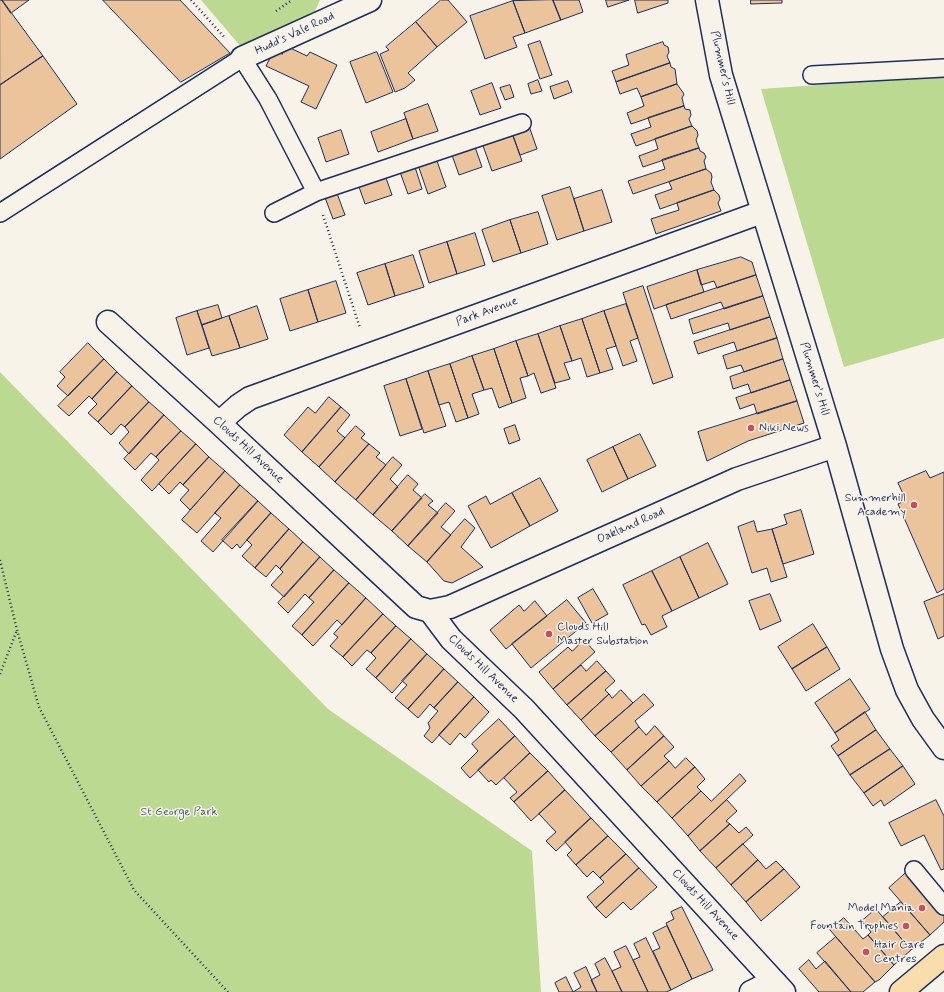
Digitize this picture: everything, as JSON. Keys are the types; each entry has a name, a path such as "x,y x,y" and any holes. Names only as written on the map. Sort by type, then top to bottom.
{"main road":[{"path":"901,992 944,956"}],"street":[{"name":"Hudd's Vale Road","path":"242,58 370,0"},
{"name":"Plummer's Hill","path":"707,0 721,75 835,446 892,649 907,690 923,719 944,748"},
{"name":"Park Avenue","path":"219,422 250,398 762,212"},
{"name":"Clouds Hill Avenue","path":"108,322 219,422 416,607 430,611 451,639 524,709 779,986"},
{"name":"Oakland Road","path":"430,611 450,607 737,478 835,446"},
{"path":"751,992 779,986"}],"lane":[{"path":"0,212 242,58 268,99 316,192"},
{"path":"812,75 944,68"},
{"path":"274,212 316,192 522,123"},
{"path":"914,870 944,906"}],"path":[{"path":"191,0 242,58"},
{"path":"316,192 369,355"},
{"path":"0,560 17,630 39,707 134,890 228,992"},
{"path":"0,674 17,630"}],"green space":[{"path":"201,0 320,0 315,11 242,48"},
{"name":"Summerhill Academy","path":"944,76 944,338 844,367 761,89"},
{"name":"St George Park","path":"0,372 328,709 532,851 541,992 0,992"}],"building":[{"path":"0,0 2,0 43,56 0,85"},
{"path":"2,0 29,0 11,13"},
{"path":"103,0 180,0 230,53 181,82"},
{"path":"441,0 448,0 467,22 437,47 416,22"},
{"path":"553,0 579,0 583,12 561,20"},
{"path":"553,0 561,20 525,33 513,1"},
{"path":"606,0 629,0 608,7"},
{"path":"635,0 668,0 668,3 638,13"},
{"path":"751,0 782,0 782,3 751,4"},
{"path":"513,1 525,33 513,37 517,47 485,59 470,16"},
{"path":"416,22 437,47 408,73 415,80 405,88 395,92 380,54 389,50 386,47"},
{"path":"540,41 552,75 540,79 528,45"},
{"path":"663,42 664,45 668,47 669,52 667,56 670,63 616,82 612,71 629,65 626,55"},
{"path":"286,46 307,56 310,52 337,65 316,109 301,102 309,86 266,66 274,50 282,54"},
{"path":"377,52 393,92 366,103 350,62"},
{"path":"43,56 77,104 0,159 0,85"},
{"path":"670,63 671,67 675,69 677,84 641,97 637,88 620,94 616,82"},
{"path":"538,80 542,91 531,94 528,84"},
{"path":"568,81 572,92 554,99 550,87"},
{"path":"492,83 501,108 480,115 471,91"},
{"path":"677,84 684,94 682,98 684,106 631,124 627,113 644,106 641,97"},
{"path":"510,85 514,97 505,100 500,88"},
{"path":"428,104 438,131 413,139 404,113"},
{"path":"684,106 685,109 690,110 691,115 689,119 692,126 636,146 631,134 651,127 648,118"},
{"path":"406,119 413,139 378,152 371,132"},
{"path":"529,126 537,149 520,155 512,133"},
{"path":"692,126 697,131 698,135 696,140 699,148 643,167 639,156 658,149 655,139"},
{"path":"341,130 349,154 326,162 318,138"},
{"path":"512,133 522,161 492,171 482,143"},
{"path":"474,144 482,167 459,175 451,152"},
{"path":"699,148 706,157 704,161 706,169 633,194 628,181 665,169 662,160"},
{"path":"436,158 446,187 428,194 418,165"},
{"path":"415,167 422,189 408,194 400,172"},
{"path":"706,169 711,173 711,182 714,190 660,209 655,195 672,189 669,182"},
{"path":"384,172 392,195 365,204 357,181"},
{"path":"570,187 584,231 557,240 542,196"},
{"path":"335,188 345,215 333,219 323,192"},
{"path":"602,190 612,222 584,231 574,199"},
{"path":"714,190 719,195 720,199 718,203 721,211 656,234 651,219 679,210 677,203"},
{"path":"538,212 548,244 521,253 510,220"},
{"path":"510,220 521,253 493,262 482,230"},
{"path":"475,233 485,265 457,274 447,242"},
{"path":"447,242 457,274 429,283 419,251"},
{"path":"413,255 424,287 395,296 385,264"},
{"path":"741,257 752,262 756,275 717,288 714,281 701,285 697,270"},
{"path":"385,264 395,296 368,305 357,273"},
{"path":"697,270 704,292 654,309 647,287"},
{"path":"756,275 763,296 724,309 721,302 671,319 666,305"},
{"path":"336,281 346,313 318,322 308,290"},
{"path":"643,286 673,377 653,384 623,293"},
{"path":"308,290 318,322 290,331 280,299"},
{"path":"763,296 770,317 730,330 728,323 693,334 689,320"},
{"path":"626,304 638,338 630,341 637,361 623,366 604,311"},
{"path":"218,305 222,318 202,325 197,311"},
{"path":"257,306 268,339 240,348 229,316"},
{"path":"197,311 209,348 187,355 176,318"},
{"path":"604,311 616,346 606,349 613,369 600,373 582,319"},
{"path":"229,316 240,348 212,356 202,325"},
{"path":"770,317 777,338 737,351 734,342 698,354 694,342"},
{"path":"582,319 600,373 587,377 581,358 572,361 560,326"},
{"path":"560,326 572,361 564,363 570,379 555,383 538,334"},
{"path":"538,334 556,388 541,393 534,373 528,376 516,341"},
{"path":"777,338 783,359 744,372 741,365 727,369 723,356"},
{"path":"516,341 528,376 520,378 526,398 512,403 494,349"},
{"path":"88,343 104,359 68,396 57,386 65,377 60,372"},
{"path":"494,349 512,403 499,408 492,388 484,390 472,356"},
{"path":"472,356 484,390 472,394 479,414 468,418 450,364"},
{"path":"104,359 117,372 92,399 89,396 69,416 58,406"},
{"path":"783,359 790,380 751,393 748,384 733,389 730,377"},
{"path":"450,364 468,418 456,422 449,402 439,405 428,371"},
{"path":"428,371 446,426 424,433 406,379"},
{"path":"117,372 132,386 98,422 88,413 97,404 92,399"},
{"path":"406,379 422,429 400,436 384,386"},
{"path":"790,380 797,401 757,414 754,404 740,409 736,398"},
{"path":"132,386 149,402 125,427 121,424 111,435 98,422"},
{"path":"329,397 341,407 302,452 284,435 308,407 315,413"},
{"name":"Niki News","path":"797,401 804,423 748,441 707,461 698,432"},
{"path":"149,402 164,415 129,454 119,443 129,432 125,427"},
{"path":"341,407 350,415 337,431 345,438 319,467 302,452"},
{"path":"164,415 181,431 156,457 151,453 135,470 124,459"},
{"path":"515,425 520,440 509,444 504,429"},
{"path":"356,426 365,434 361,438 369,444 335,482 319,467"},
{"path":"181,431 196,444 152,491 141,480 159,460 156,457"},
{"path":"640,434 656,466 628,479 613,447"},
{"path":"196,444 209,457 183,485 180,482 169,494 159,484"},
{"path":"369,444 380,453 376,457 386,465 356,500 335,482"},
{"path":"613,447 628,479 602,492 587,460"},
{"path":"209,457 225,471 190,510 180,500 189,490 183,485"},
{"path":"393,457 402,465 390,479 398,487 373,515 356,500"},
{"path":"225,471 240,485 197,533 182,520"},
{"path":"926,471 930,478 944,472 944,589 937,593 898,504 906,500 898,483"},
{"path":"408,475 418,484 413,490 422,498 392,531 373,515"},
{"path":"540,478 558,511 530,526 512,493"},
{"path":"240,485 258,501 213,552 201,541 221,518 215,513"},
{"path":"512,493 530,526 491,548 468,506 486,496 490,504"},
{"path":"425,494 433,501 428,505 438,513 408,546 392,531"},
{"path":"258,501 271,513 240,548 237,544 232,549 222,540"},
{"path":"446,503 455,511 441,527 451,535 427,562 408,546"},
{"path":"801,510 814,554 783,564 772,529 787,524 784,515"},
{"path":"271,513 289,529 255,568 242,556 252,545 247,540"},
{"path":"465,519 475,528 461,547 483,567 452,583 444,581 427,562"},
{"path":"754,521 757,532 772,529 787,577 771,582 767,568 752,573 738,527"},
{"path":"289,529 303,542 280,569 276,565 266,577 255,568"},
{"path":"303,542 320,557 284,597 271,585 283,572 280,569"},
{"path":"708,543 728,584 699,598 680,557"},
{"path":"320,557 334,570 309,598 305,594 288,613 278,603"},
{"path":"680,557 699,598 672,611 652,571"},
{"path":"334,570 349,583 302,635 292,626 314,602 309,598"},
{"path":"652,571 672,611 662,616 667,627 651,635 645,624 642,625 623,585"},
{"path":"349,583 366,598 342,625 337,620 313,646 302,635"},
{"path":"593,589 608,614 592,623 578,598"},
{"path":"770,594 781,621 760,630 749,601"},
{"path":"944,594 944,636 938,639 924,602"},
{"path":"366,598 383,614 343,657 330,646 338,637 334,634"},
{"name":"Clouds Hill Master Substation","path":"567,600 586,623 531,668 512,644"},
{"path":"535,601 547,616 506,649 490,630 519,605 524,611"},
{"path":"383,614 396,626 371,653 367,650 352,666 343,657"},
{"path":"813,624 827,647 792,669 778,647"},
{"path":"396,626 411,639 376,678 366,669 376,658 371,653"},
{"path":"411,639 427,654 392,693 376,678"},
{"path":"584,640 595,652 553,689 539,672 568,647 572,651"},
{"path":"827,647 840,669 806,691 792,669"},
{"path":"427,654 444,669 408,709 395,698 407,685 402,681"},
{"path":"597,661 606,671 567,705 553,689 581,665 586,671"},
{"path":"444,669 458,682 434,708 430,704 418,718 408,709"},
{"path":"606,671 615,681 605,690 609,694 581,720 567,705"},
{"path":"850,679 870,709 835,733 815,703"},
{"path":"458,682 474,697 432,743 424,736 430,728 428,723 438,711 434,708"},
{"path":"621,690 633,703 595,736 581,720 609,694 612,698"},
{"path":"644,694 654,705 635,721 639,727 611,752 595,736"},
{"path":"474,697 489,712 465,738 460,733 450,745 439,735"},
{"path":"865,712 876,730 838,756 831,746 839,740 835,733"},
{"path":"499,719 515,736 470,778 461,768 478,751 472,744"},
{"path":"655,726 664,736 627,770 611,752 639,727 646,735"},
{"path":"876,730 890,749 850,775 838,756"},
{"path":"515,736 530,753 496,785 491,780 489,782 478,770"},
{"path":"664,736 674,747 664,756 669,761 641,786 627,770"},
{"path":"890,749 903,766 864,793 850,775"},
{"path":"530,753 548,771 514,802 510,798 517,792 504,778"},
{"path":"686,758 695,767 657,802 641,786 669,761 675,768"},
{"path":"903,766 915,784 884,806 881,800 873,806 864,793"},
{"path":"695,767 705,779 697,787 701,791 672,818 657,802"},
{"path":"548,771 565,790 531,821 514,802"},
{"path":"740,774 746,781 688,836 672,818 701,791 711,801"},
{"path":"565,790 591,818 556,851 546,841 556,832 539,814"},
{"path":"727,800 737,811 726,821 730,824 700,851 688,836"},
{"path":"936,800 944,816 944,869 941,870 924,835 901,846 889,823"},
{"path":"591,818 608,836 576,865 567,855 572,850 565,842"},
{"path":"730,824 739,833 746,827 753,835 716,868 700,851"},
{"path":"608,836 626,854 600,878 593,871 587,877 576,865"},
{"path":"743,844 758,860 731,885 716,868"},
{"path":"626,854 639,868 596,908 587,897 604,882 600,878"},
{"path":"758,860 766,869 776,861 784,869 746,902 731,885"},
{"path":"639,868 657,887 631,910 623,902 606,918 596,908"},
{"path":"784,869 800,887 761,921 746,902"},
{"name":"Model Mania","path":"907,872 944,915 944,922 930,935 889,888"},
{"name":"Fountain Trophies","path":"901,902 930,935 911,950 883,917"},
{"path":"682,907 713,970 692,979 666,923 674,919 671,912"},
{"path":"876,909 911,950 894,965 868,935 871,932 862,921"},
{"name":"Hair Care Centres","path":"844,918 863,939 868,935 894,965 879,980 875,982 830,930"},
{"path":"667,926 692,979 671,990 653,951 660,948 653,933"},
{"path":"836,937 875,982 863,992 851,992 817,953"},
{"path":"646,938 671,990 666,992 648,992 633,960 640,957 634,944"},
{"path":"626,946 648,992 622,992 612,971 621,967 614,952"},
{"path":"605,958 622,992 597,992 591,980 600,975 595,964"},
{"path":"809,960 816,969 825,961 851,992 819,992 799,969"},
{"path":"586,967 597,992 573,992 581,987 574,973"},
{"path":"566,977 573,992 559,992 555,983"}],"place":[{"name":"Niki News","path":"751,428"},
{"name":"Summerhill Academy","path":"914,505"},
{"name":"Clouds Hill Master Substation","path":"549,634"},
{"name":"Model Mania","path":"922,908"},
{"name":"Fountain Trophies","path":"906,926"},
{"name":"Hair Care Centres","path":"866,952"}]}
